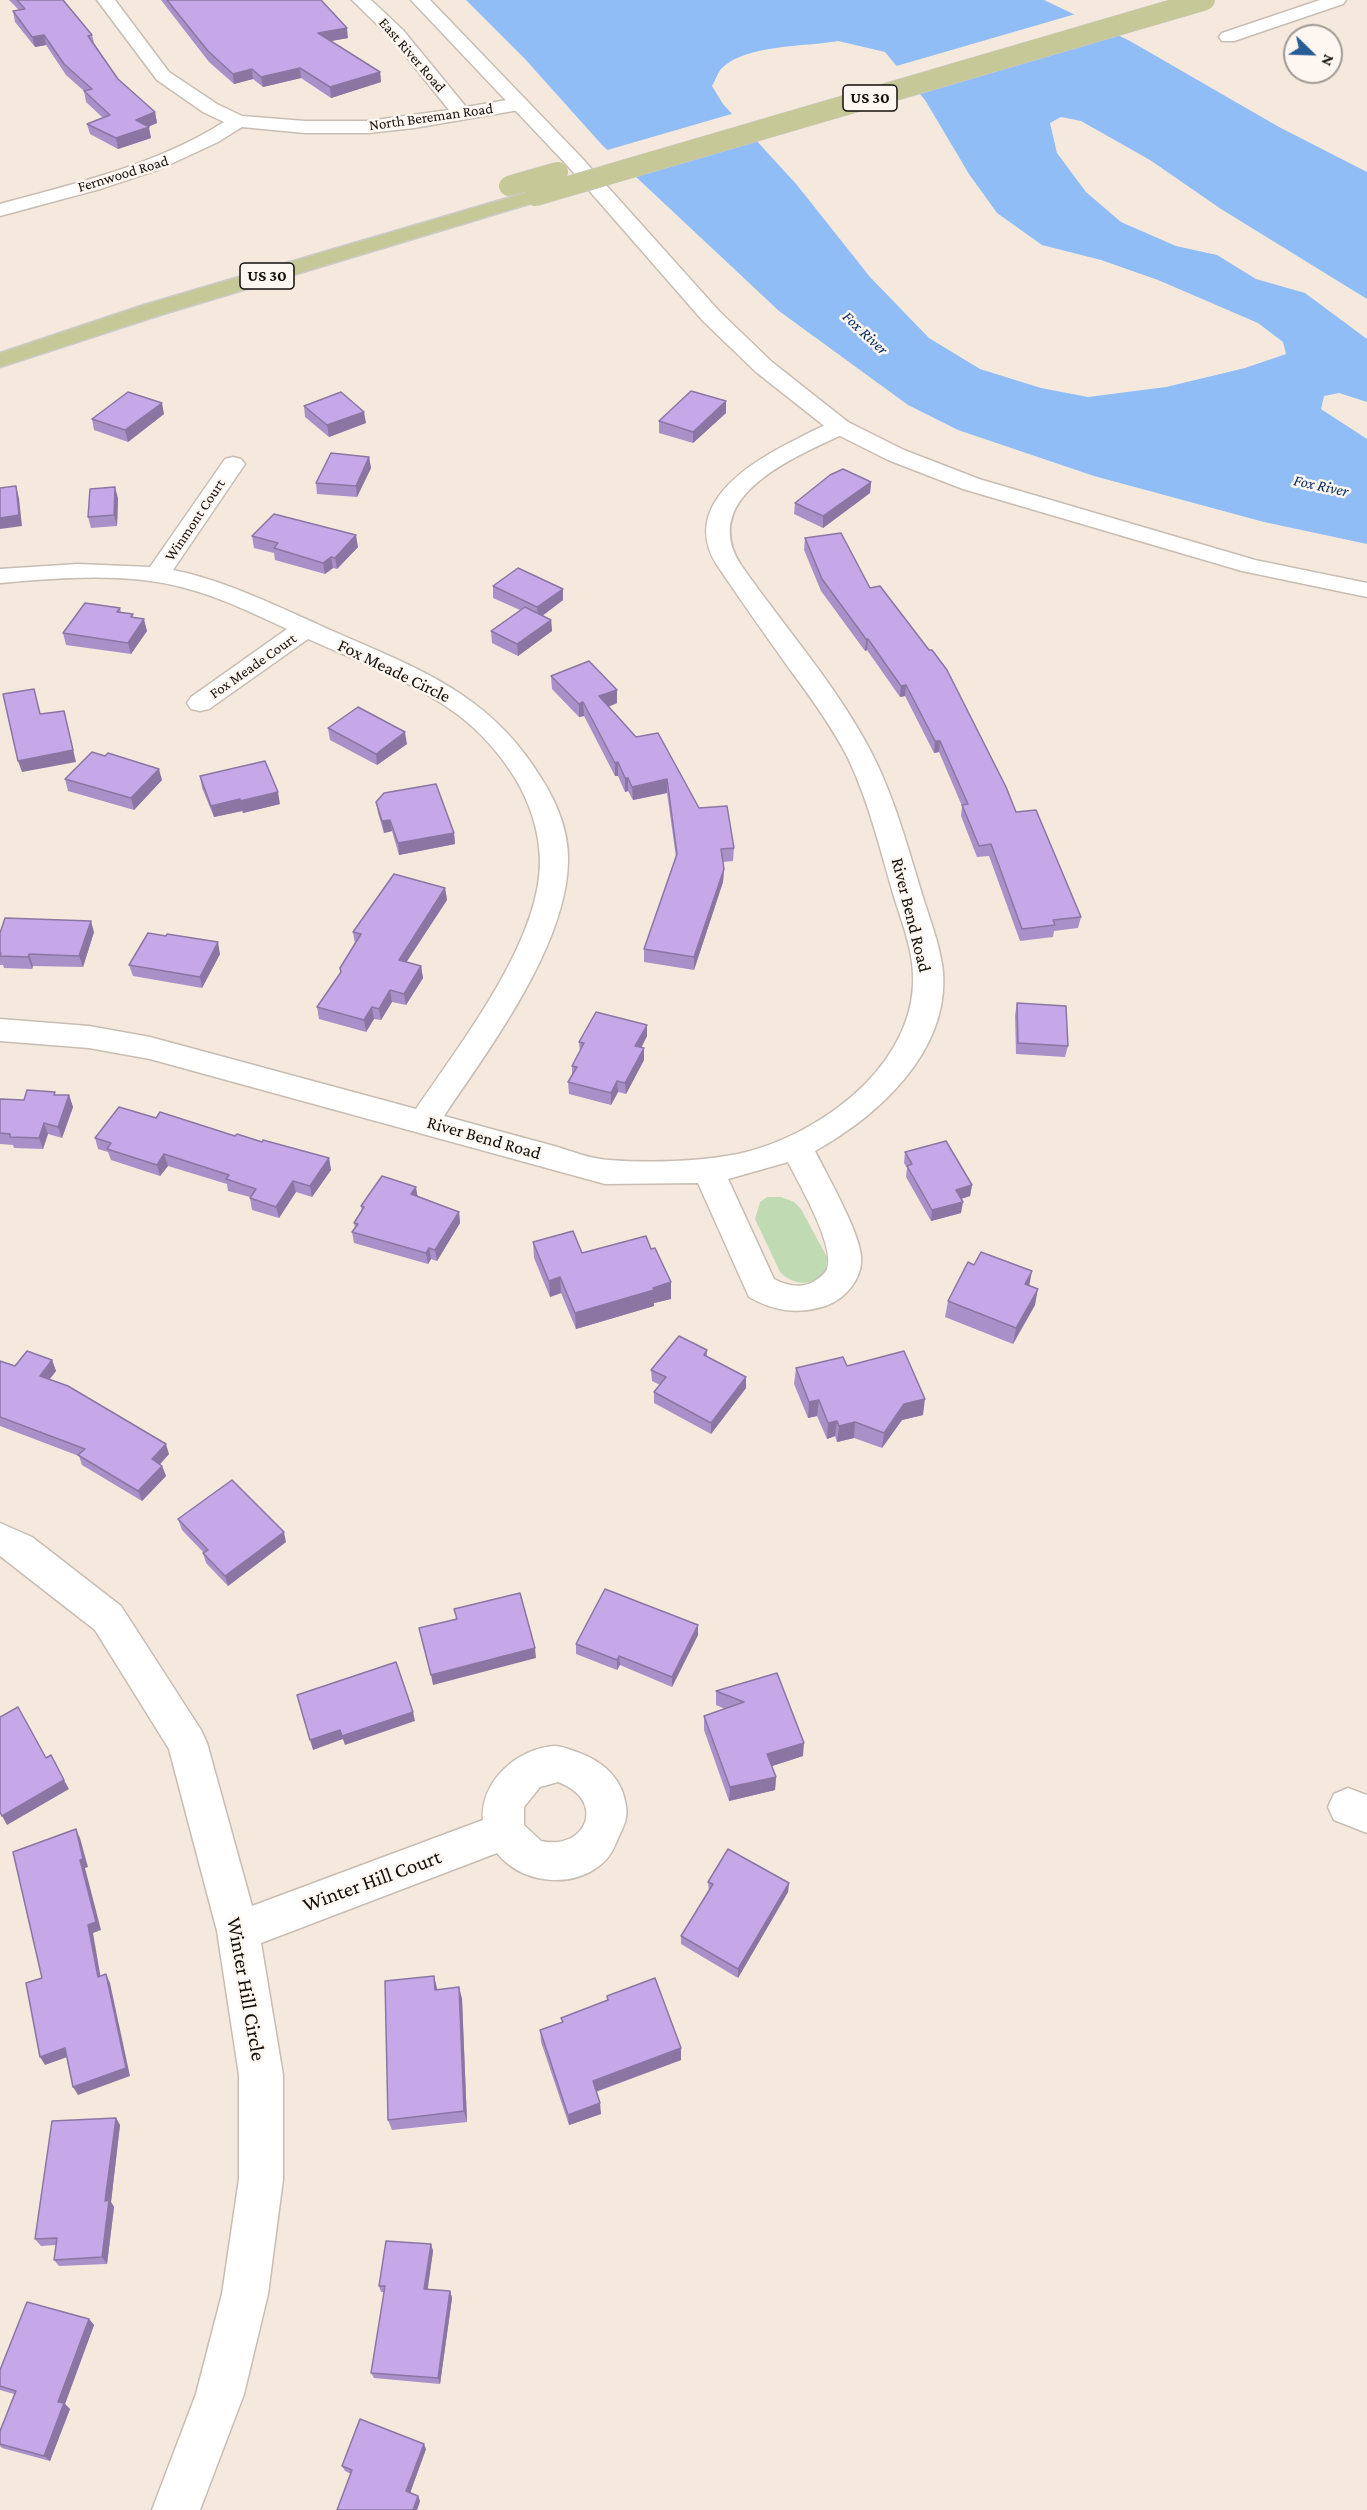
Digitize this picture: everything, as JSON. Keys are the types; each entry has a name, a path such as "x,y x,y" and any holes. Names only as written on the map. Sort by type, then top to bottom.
{"main road":[{"name":"US 30","path":"56,321 509,186 1150,0"},
{"name":"US 30","path":"0,360 152,310 1205,0"}],"street":[{"name":"North Bereman Road","path":"106,0 163,76 210,108 238,122 305,127 368,127 414,122 519,104"},
{"name":"East River Road","path":"361,0 397,34 461,113"},
{"path":"420,0 573,160 711,316 764,367 840,427 936,472 1251,566 1367,590"},
{"path":"1228,37 1337,0"},
{"name":"Fernwood Road","path":"0,210 164,162 192,150 238,122"},
{"name":"River Bend Road","path":"0,1030 89,1037 150,1048 605,1172 658,1175 709,1172 750,1164 797,1147 845,1118 896,1069 912,1043 920,1023 928,985 923,946 876,793 863,762 829,705 734,573 723,555 718,538 720,520 726,503 740,485 758,470 785,454 840,427"},
{"name":"Winmont Court","path":"157,575 233,464"},
{"name":"Fox Meade Circle","path":"0,576 60,570 157,575 228,595 306,628 449,696 474,715 525,771 543,806 552,834 554,862 550,899 536,937 510,990 424,1121"},
{"name":"Fox Meade Court","path":"200,703 306,628"},
{"path":"709,1172 760,1288 783,1298 814,1297 825,1292 841,1277 845,1255 797,1147"},
{"name":"Winter Hill Circle","path":"0,1539 19,1548 108,1618 186,1743 238,1931 261,2075 261,2179 245,2294 220,2394 176,2510"},
{"name":"Winter Hill Court","path":"238,1931 506,1831"}],"green space":[{"path":"767,1197 781,1197 794,1202 801,1209 827,1257 826,1271 816,1280 797,1282 780,1272 755,1219 760,1202"}],"water":[{"name":"Fox River","path":"466,0 1044,0 1130,41 1279,127 1367,172 1367,299 1221,209 1150,160 1081,121 1061,117 1050,123 1057,153 1086,192 1121,222 1176,246 1217,255 1256,279 1305,293 1367,339 1367,402 1339,393 1324,396 1321,409 1367,439 1367,544 1264,522 1094,476 958,430 908,405 779,311 603,146 525,59","holes":["838,41 885,52 925,100 969,174 997,213 1042,245 1101,260 1158,280 1258,323 1283,342 1286,354 1245,368 1166,387 1088,397 1041,388 980,369 929,338 870,277 797,185 723,104 712,86 721,69 732,61 760,51"]}],"pier":[{"path":"1079,13 1121,33 916,93 893,67"},
{"path":"735,113 759,140 632,177 604,151"}],"building":[{"path":"17,0 63,0 92,35 88,36 118,79 155,112 136,120 149,127 116,138 87,124 110,115 84,91 92,89 64,64 44,35 32,37 13,11 25,9"},
{"path":"167,0 321,0 347,28 318,33 380,72 330,87 300,68 261,77 252,69 233,74 208,51"},
{"path":"691,391 726,401 693,432 659,421"},
{"path":"128,392 162,403 125,430 92,419"},
{"path":"341,392 364,412 327,425 304,406"},
{"path":"331,453 369,457 356,486 316,483"},
{"path":"843,469 871,482 823,516 795,503 830,475"},
{"path":"16,486 19,515 0,518 0,488"},
{"path":"115,487 114,515 88,517 90,489"},
{"path":"274,514 356,535 335,558 331,557 323,563 274,548 278,543 252,536"},
{"path":"841,533 870,588 880,586 947,670 1006,787 1016,812 1036,810 1081,917 1053,920 1055,925 1022,929 991,844 979,846 962,805 968,804 940,741 935,741 906,685 901,686 822,579 805,538"},
{"path":"518,568 563,589 537,607 493,586"},
{"path":"85,603 120,608 117,612 133,614 131,617 144,619 128,643 63,633"},
{"path":"525,607 551,620 517,644 491,631"},
{"path":"589,661 617,690 599,696 636,737 658,733 699,808 727,806 734,848 721,849 724,869 694,957 644,949 677,854 667,779 632,787 618,762 615,763 583,702 579,704 551,676"},
{"path":"34,689 40,714 64,711 73,750 18,761 3,694"},
{"path":"358,707 405,732 376,754 328,728"},
{"path":"92,752 105,756 108,753 159,769 131,798 65,779"},
{"path":"265,761 278,792 211,806 200,776"},
{"path":"436,784 454,833 398,843 390,820 382,821 376,802 384,793"},
{"path":"394,874 445,888 399,960 421,966 404,994 390,990 379,1009 372,1007 364,1020 317,1007 341,972 340,968 361,934 353,932"},
{"path":"5,918 91,921 79,956 29,954 28,957 0,956 0,933"},
{"path":"148,933 218,942 200,977 129,965"},
{"path":"1017,1003 1066,1006 1068,1046 1018,1043"},
{"path":"596,1012 647,1025 635,1046 644,1048 625,1083 617,1081 611,1093 568,1082 577,1067 572,1066 584,1043 579,1042"},
{"path":"27,1090 69,1095 58,1127 44,1123 39,1138 10,1137 10,1134 0,1133 0,1099 24,1100"},
{"path":"119,1107 156,1118 160,1112 235,1136 237,1134 262,1142 263,1140 329,1158 310,1186 293,1181 276,1207 250,1198 256,1189 226,1179 229,1175 164,1154 157,1165 107,1149 111,1143 95,1138"},
{"path":"946,1141 972,1185 956,1190 963,1202 932,1210 907,1166 912,1164 905,1152"},
{"path":"382,1176 416,1187 411,1194 459,1212 435,1250 429,1248 426,1253 352,1232 358,1224 354,1223 364,1207 361,1206"},
{"path":"573,1231 582,1253 646,1236 651,1249 655,1248 671,1282 653,1288 654,1290 575,1313 560,1277 549,1281 533,1242"},
{"path":"981,1252 1032,1271 1025,1284 1038,1289 1016,1328 948,1301 968,1262 974,1265"},
{"path":"679,1336 707,1350 704,1355 746,1377 711,1423 654,1392 666,1377 651,1370"},
{"path":"27,1351 52,1360 40,1376 68,1386 166,1444 152,1459 162,1466 138,1491 78,1455 85,1449 0,1417 0,1361 15,1366"},
{"path":"904,1351 925,1399 904,1404 884,1433 855,1422 839,1426 837,1421 828,1423 819,1400 809,1402 796,1368 843,1357 847,1366"},
{"path":"232,1480 284,1532 225,1576 203,1553 208,1550 178,1519"},
{"path":"605,1589 698,1625 672,1677 619,1656 617,1660 576,1644"},
{"path":"520,1593 535,1648 431,1675 419,1628 457,1619 454,1609"},
{"path":"396,1662 413,1712 342,1736 340,1730 310,1740 297,1695"},
{"path":"777,1673 804,1743 767,1754 776,1777 730,1787 704,1716 744,1702 716,1691"},
{"path":"18,1707 46,1758 51,1755 64,1780 2,1816 0,1812 0,1717"},
{"path":"76,1829 83,1859 80,1860 96,1922 88,1925 98,1977 106,1974 126,2068 73,2087 65,2048 40,2057 26,1983 42,1978 13,1852"},
{"path":"728,1849 789,1883 738,1969 681,1936 713,1884 708,1882"},
{"path":"434,1976 435,1990 459,1987 464,2111 388,2120 385,1981"},
{"path":"655,1978 681,2048 593,2081 600,2103 568,2115 540,2030 563,2022 561,2018 608,2000 607,1996"},
{"path":"116,2118 105,2201 109,2200 102,2257 54,2260 57,2238 35,2239 52,2121"},
{"path":"386,2241 431,2244 424,2289 450,2291 438,2378 371,2373 385,2286 379,2286"},
{"path":"27,2302 89,2319 58,2402 64,2403 44,2456 0,2444 0,2431 16,2391 0,2386 0,2370"},
{"path":"360,2419 424,2444 406,2491 418,2496 413,2510 337,2510 352,2470 342,2466"}]}
